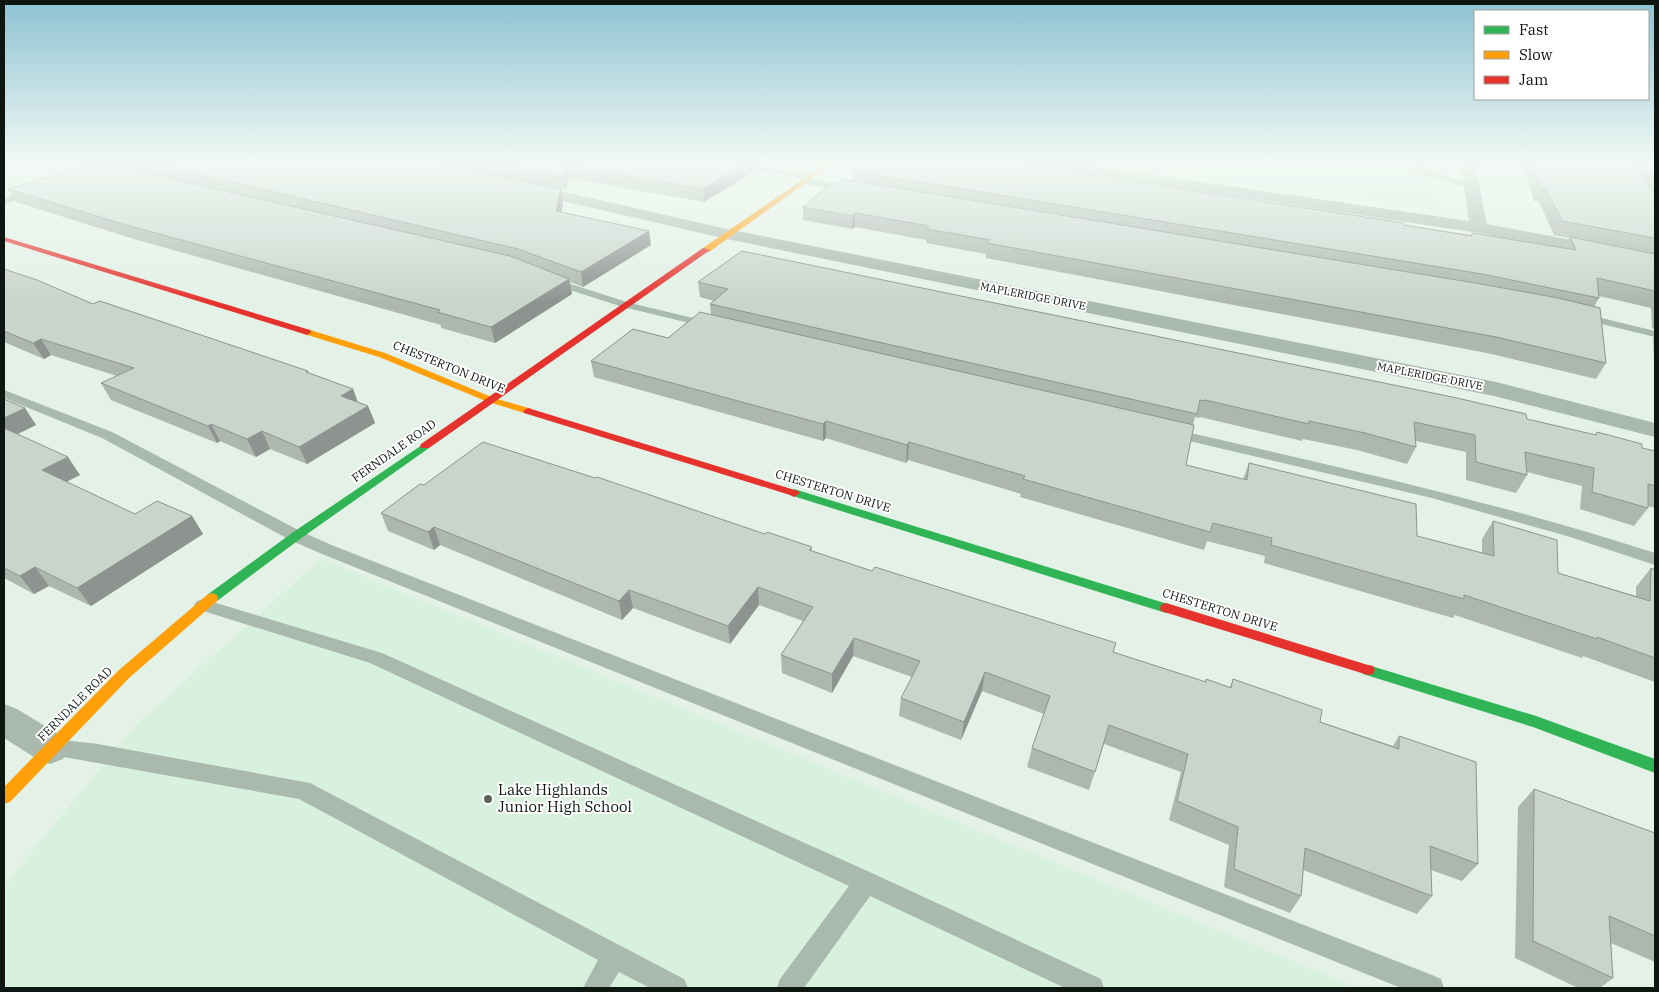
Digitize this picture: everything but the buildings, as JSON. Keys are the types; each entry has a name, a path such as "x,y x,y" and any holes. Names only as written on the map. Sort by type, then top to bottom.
{"street":[{"name":"MAPLERIDGE DRIVE","path":"622,210 726,234 1496,389 1655,430"},
{"name":"FERNDALE ROAD","path":"4,797 124,674 202,605 296,536 761,210"},
{"path":"1360,210 1479,228 1655,262"},
{"path":"1476,210 1479,228"},
{"name":"CHESTERTON DRIVE","path":"4,239 382,355 491,400 1536,722 1655,766"},
{"path":"4,719 50,748"}],"lane":[{"path":"541,276 574,289 626,305 724,328"},
{"path":"1569,313 1655,334"},
{"path":"4,394 107,435 296,536 338,554 1432,988"},
{"path":"1162,430 1434,494 1573,532 1655,559"},
{"path":"202,605 376,658 866,882 1092,988"},
{"path":"50,748 98,753 303,790 675,988"},
{"path":"789,988 866,882"},
{"path":"594,988 614,957"}],"shaded area":[{"name":"Lake Highlands Junior High School","path":"321,559 1357,988 4,988 4,889 15,872 135,726"}],"traffic: fast":[{"path":"212,598 296,536 425,446"},
{"path":"794,493 1166,608"},
{"path":"1368,670 1536,722 1655,766"}],"traffic: slow":[{"path":"706,250 763,210"},
{"path":"307,332 382,355 491,400 528,411"},
{"path":"4,797 124,674 212,598"}],"traffic: jam":[{"path":"4,239 307,332"},
{"path":"425,446 706,250"},
{"path":"528,411 794,493"},
{"path":"1166,608 1368,670"}],"place":[{"name":"Lake Highlands Junior High School","path":"488,799"}]}
